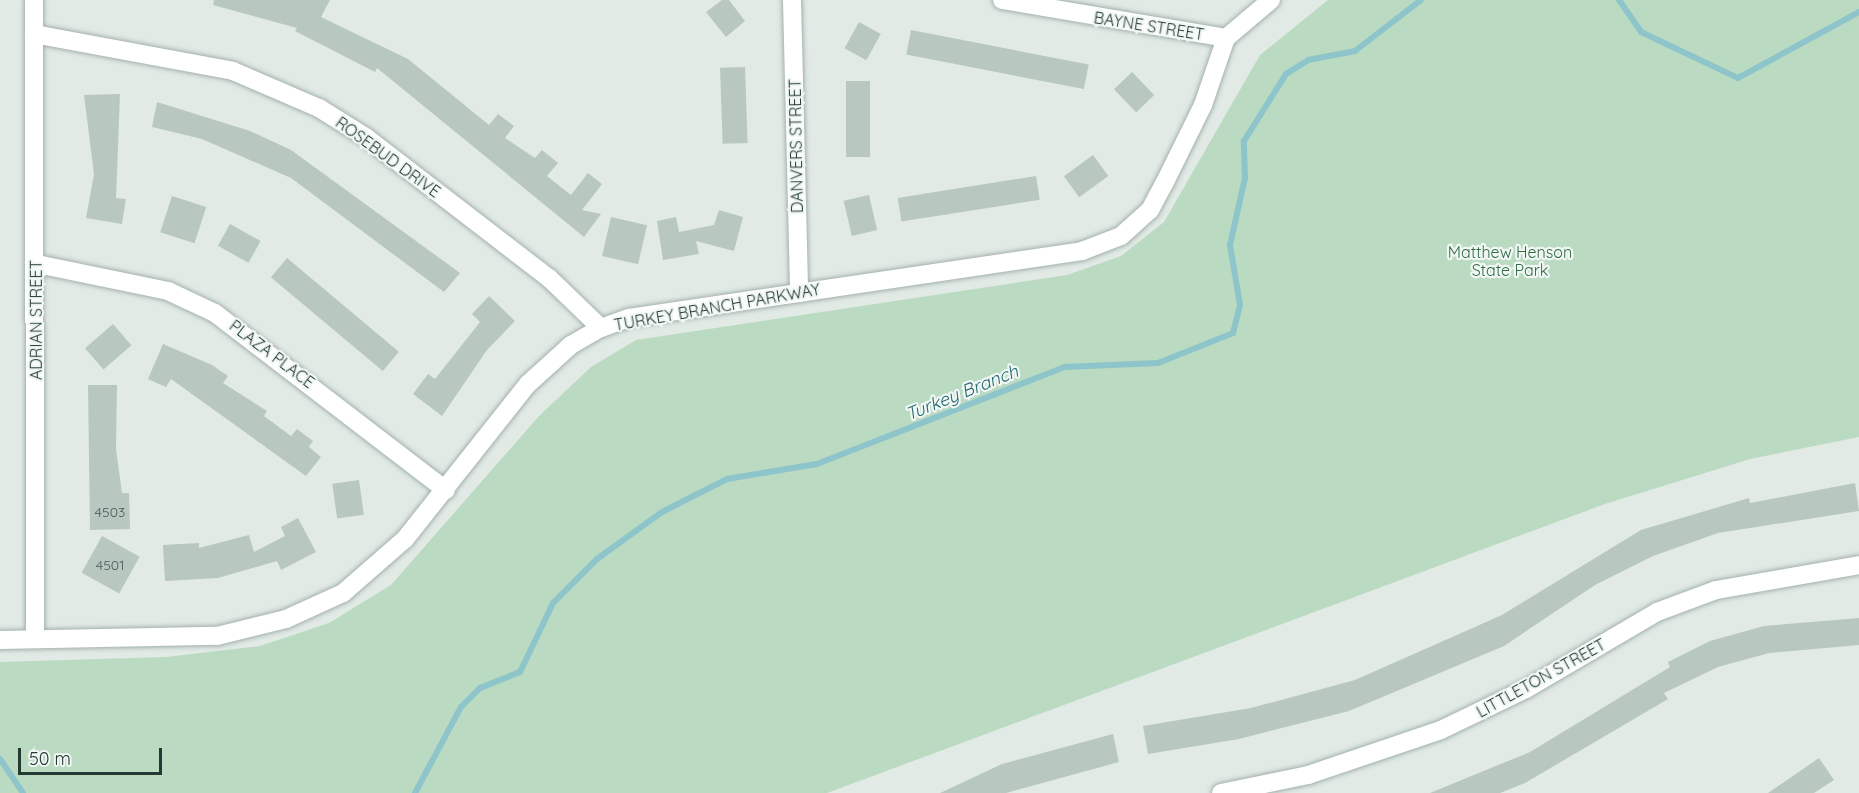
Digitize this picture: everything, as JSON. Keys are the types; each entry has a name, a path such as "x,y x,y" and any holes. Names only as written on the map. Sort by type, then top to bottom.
{"street":[{"name":"ADRIAN STREET","path":"34,0 37,264 35,639"},
{"name":"DANVERS STREET","path":"792,0 799,293"},
{"name":"BAYNE STREET","path":"1002,0 1226,38"},
{"path":"1226,38 1271,0"},
{"name":"ROSEBUD DRIVE","path":"34,34 232,71 319,108 367,138 549,278 601,328"},
{"name":"TURKEY BRANCH PARKWAY","path":"0,640 217,636 286,619 343,593 372,572 446,490 528,384 571,345 601,328 799,293 1082,251 1121,236 1150,210 1164,184 1203,105 1226,38"},
{"name":"PLAZA PLACE","path":"37,264 168,291 215,313 446,490"},
{"name":"LITTLETON STREET","path":"1221,793 1308,775 1441,730 1526,689 1657,612 1716,590 1859,566"}],"green space":[{"name":"Matthew Henson State Park","path":"1328,0 1859,0 1859,437 1750,459 1605,504 827,793 0,793 0,662 166,657 260,646 329,623 391,585 539,416 591,367 636,340 1067,275 1121,256 1164,222 1260,55"}],"building":[{"path":"214,0 330,0 321,17 408,59 489,125 498,114 514,126 505,138 535,158 542,150 558,163 547,176 571,195 588,173 602,184 582,210 601,214 584,237 377,68 375,72 295,31 297,28 213,5"},
{"path":"722,0 729,0 745,21 726,37 706,12"},
{"path":"859,22 881,34 866,60 844,48"},
{"path":"911,30 1089,65 1084,89 906,55"},
{"path":"745,67 748,143 723,144 720,68"},
{"path":"1132,72 1154,95 1136,112 1114,89"},
{"path":"846,81 870,81 870,157 846,157"},
{"path":"120,94 116,198 126,199 122,224 86,218 94,174 84,95"},
{"path":"157,102 250,131 291,150 460,273 444,292 291,178 202,139 152,127"},
{"path":"1093,155 1108,176 1079,197 1064,176"},
{"path":"1036,176 1040,200 901,222 898,198"},
{"path":"869,195 877,230 852,236 844,201"},
{"path":"172,196 206,207 194,243 160,232"},
{"path":"719,210 743,217 734,251 696,241 699,254 663,260 657,221 676,217 679,232 714,225"},
{"path":"611,217 647,225 638,264 602,256"},
{"path":"230,224 261,241 248,263 218,246"},
{"path":"287,258 399,352 383,371 271,277"},
{"path":"489,296 515,321 487,350 442,416 413,394 428,374 435,379 480,322 472,314"},
{"path":"113,324 131,345 103,369 85,348"},
{"path":"163,344 212,365 228,376 223,383 267,411 264,416 291,436 297,429 313,441 309,447 321,457 306,476 171,379 166,387 148,379"},
{"path":"88,385 117,385 116,449 122,493 129,493 130,529 90,530"},
{"path":"359,480 364,515 337,518 332,484"},
{"path":"1855,483 1859,511 1718,533 1653,556 1595,585 1504,646 1349,711 1239,739 1148,754 1143,726 1251,708 1355,680 1502,615 1641,530 1749,498 1750,503"},
{"path":"298,518 316,552 281,570 277,561 218,578 165,581 163,545 199,543 199,548 249,535 254,552 285,536 281,527"},
{"path":"102,536 140,557 119,594 82,573"},
{"path":"1859,618 1859,645 1769,653 1718,667 1664,693 1668,699 1525,783 1500,793 1430,793 1530,752 1670,667 1668,662 1710,641 1764,626"},
{"path":"1113,734 1119,762 1006,793 940,793 1002,764"},
{"path":"1819,758 1834,780 1814,793 1768,793"}],"waterway":[{"name":"Turkey Branch","path":"415,793 461,707 480,688 520,672 553,603 597,559 662,512 727,479 817,464 1065,367 1158,363 1233,333 1240,305 1230,245 1245,178 1244,141 1286,74 1308,60 1355,51 1421,0"},
{"name":"Turkey Branch","path":"1619,0 1641,32 1738,78 1859,12"},
{"name":"Turkey Branch","path":"0,759 23,793"}]}
